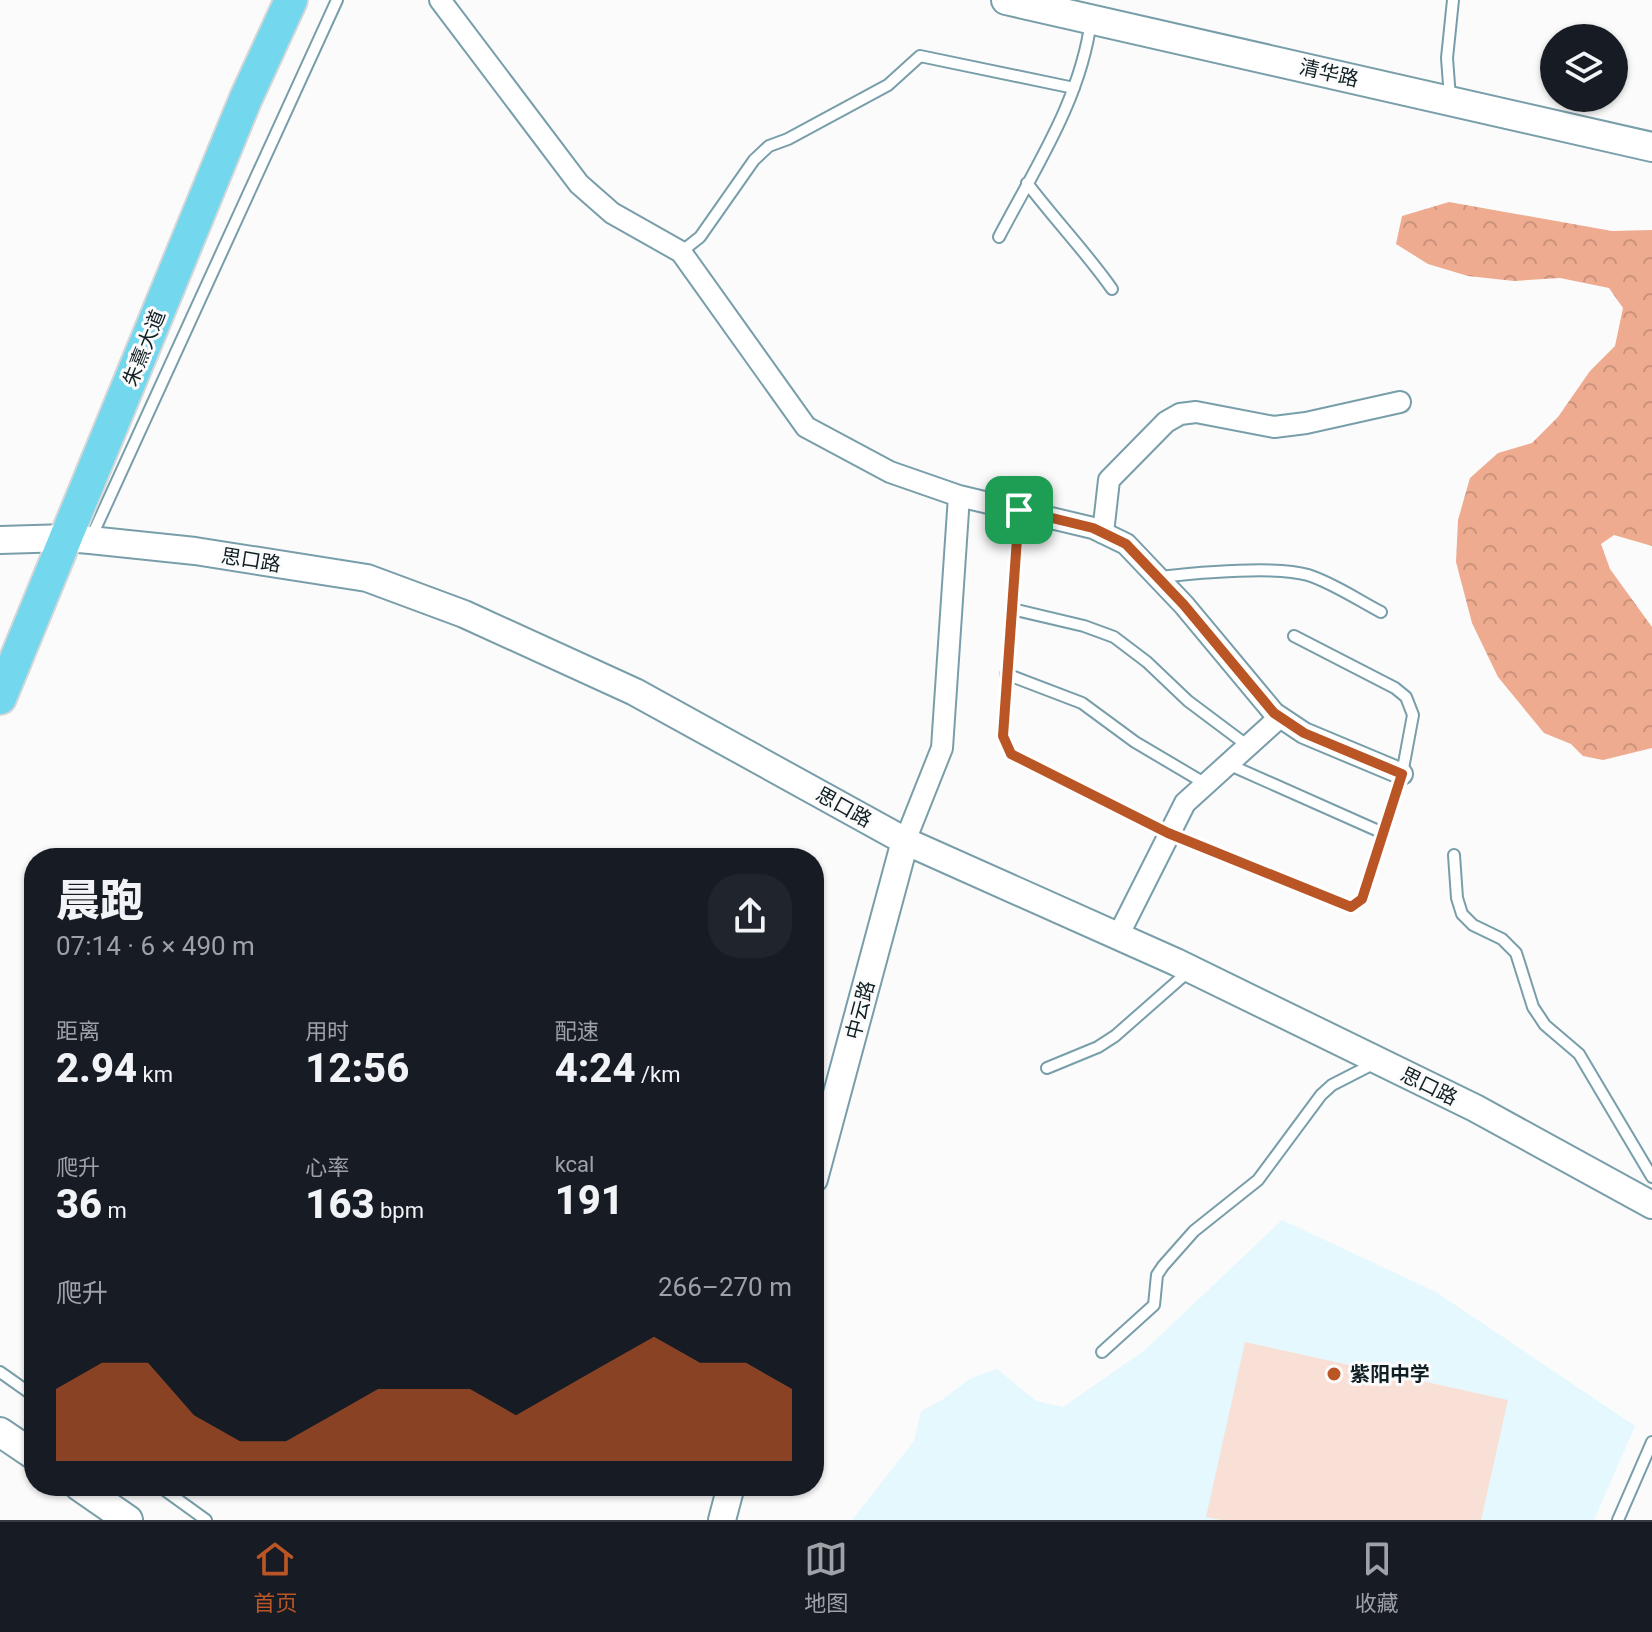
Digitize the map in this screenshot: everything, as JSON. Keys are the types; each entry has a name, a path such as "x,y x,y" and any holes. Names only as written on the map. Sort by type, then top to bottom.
{"main road":[{"name":"朱熹大道","path":"0,698 79,539 246,98 291,0"},
{"name":"清华路","path":"1006,0 1652,147"},
{"path":"0,1432 24,1448"},
{"path":"93,1496 128,1520"}],"street":[{"path":"440,0 579,184 612,213 681,252 806,427 890,472 959,496 1093,528 1126,544 1184,605 1274,713 1304,733 1402,774"},
{"path":"1103,533 1109,480 1166,422 1180,414 1196,412 1274,427 1400,402"},
{"path":"905,841 942,748 959,496"},
{"name":"思口路","path":"0,540 79,539 195,551 367,578 464,614 635,692 905,841 1190,969 1475,1108 1652,1205"},
{"path":"1118,936 1185,803 1280,717"},
{"name":"中云路","path":"824,1142 905,841"},
{"path":"722,1520 728,1496"}],"lane":[{"path":"79,539 337,0"},
{"path":"1450,101 1447,58 1453,0"},
{"path":"999,237 1065,113 1091,19"},
{"path":"681,252 700,237 754,160 769,146 788,139 888,85 920,56 1074,88"},
{"path":"1027,183 1059,225 1088,255 1112,289"},
{"path":"1019,510 1003,736 1011,754 1168,833 1351,907 1362,899 1402,774 1413,715 1406,697 1395,688 1294,636"},
{"path":"1157,578 1197,573 1289,572 1310,576 1381,612"},
{"path":"1012,609 1084,626 1114,637 1147,662 1188,701 1249,747"},
{"path":"1006,674 1082,703 1135,742 1207,784"},
{"path":"1230,765 1383,833"},
{"path":"1454,855 1457,898 1462,914 1473,925 1502,939 1516,953 1533,1007 1545,1025 1579,1054 1652,1177"},
{"path":"1047,1068 1098,1047 1115,1036 1190,969"},
{"path":"1102,1352 1154,1305 1157,1275 1163,1266 1194,1231 1258,1180 1321,1095 1332,1085 1378,1061"},
{"path":"0,1372 24,1389"},
{"path":"1618,1520 1652,1442"},
{"path":"173,1496 206,1520"}],"shaded area":[{"name":"紫阳中学","path":"1282,1220 1436,1292 1635,1426 1594,1520 852,1520 914,1441 921,1411 971,1378 997,1369 1036,1401 1063,1407 1145,1350"},
{"path":"1245,1342 1508,1400 1481,1520 1221,1520 1206,1517"}],"green space":[{"path":"1449,202 1612,231 1652,230 1652,546 1614,535 1601,544 1610,569 1652,627 1652,748 1603,760 1583,756 1571,744 1544,733 1498,677 1472,623 1456,562 1458,520 1470,478 1498,453 1532,443 1558,417 1590,371 1615,346 1623,308 1609,288 1560,278 1514,281 1468,276 1428,264 1396,244 1402,216"}],"place":[{"name":"紫阳中学","path":"1334,1374"}],"route":[{"path":"1019,510 1093,528 1126,544 1184,605 1274,713 1304,733 1402,774 1362,899 1351,907 1168,833 1011,754 1003,736 1019,510"}]}
